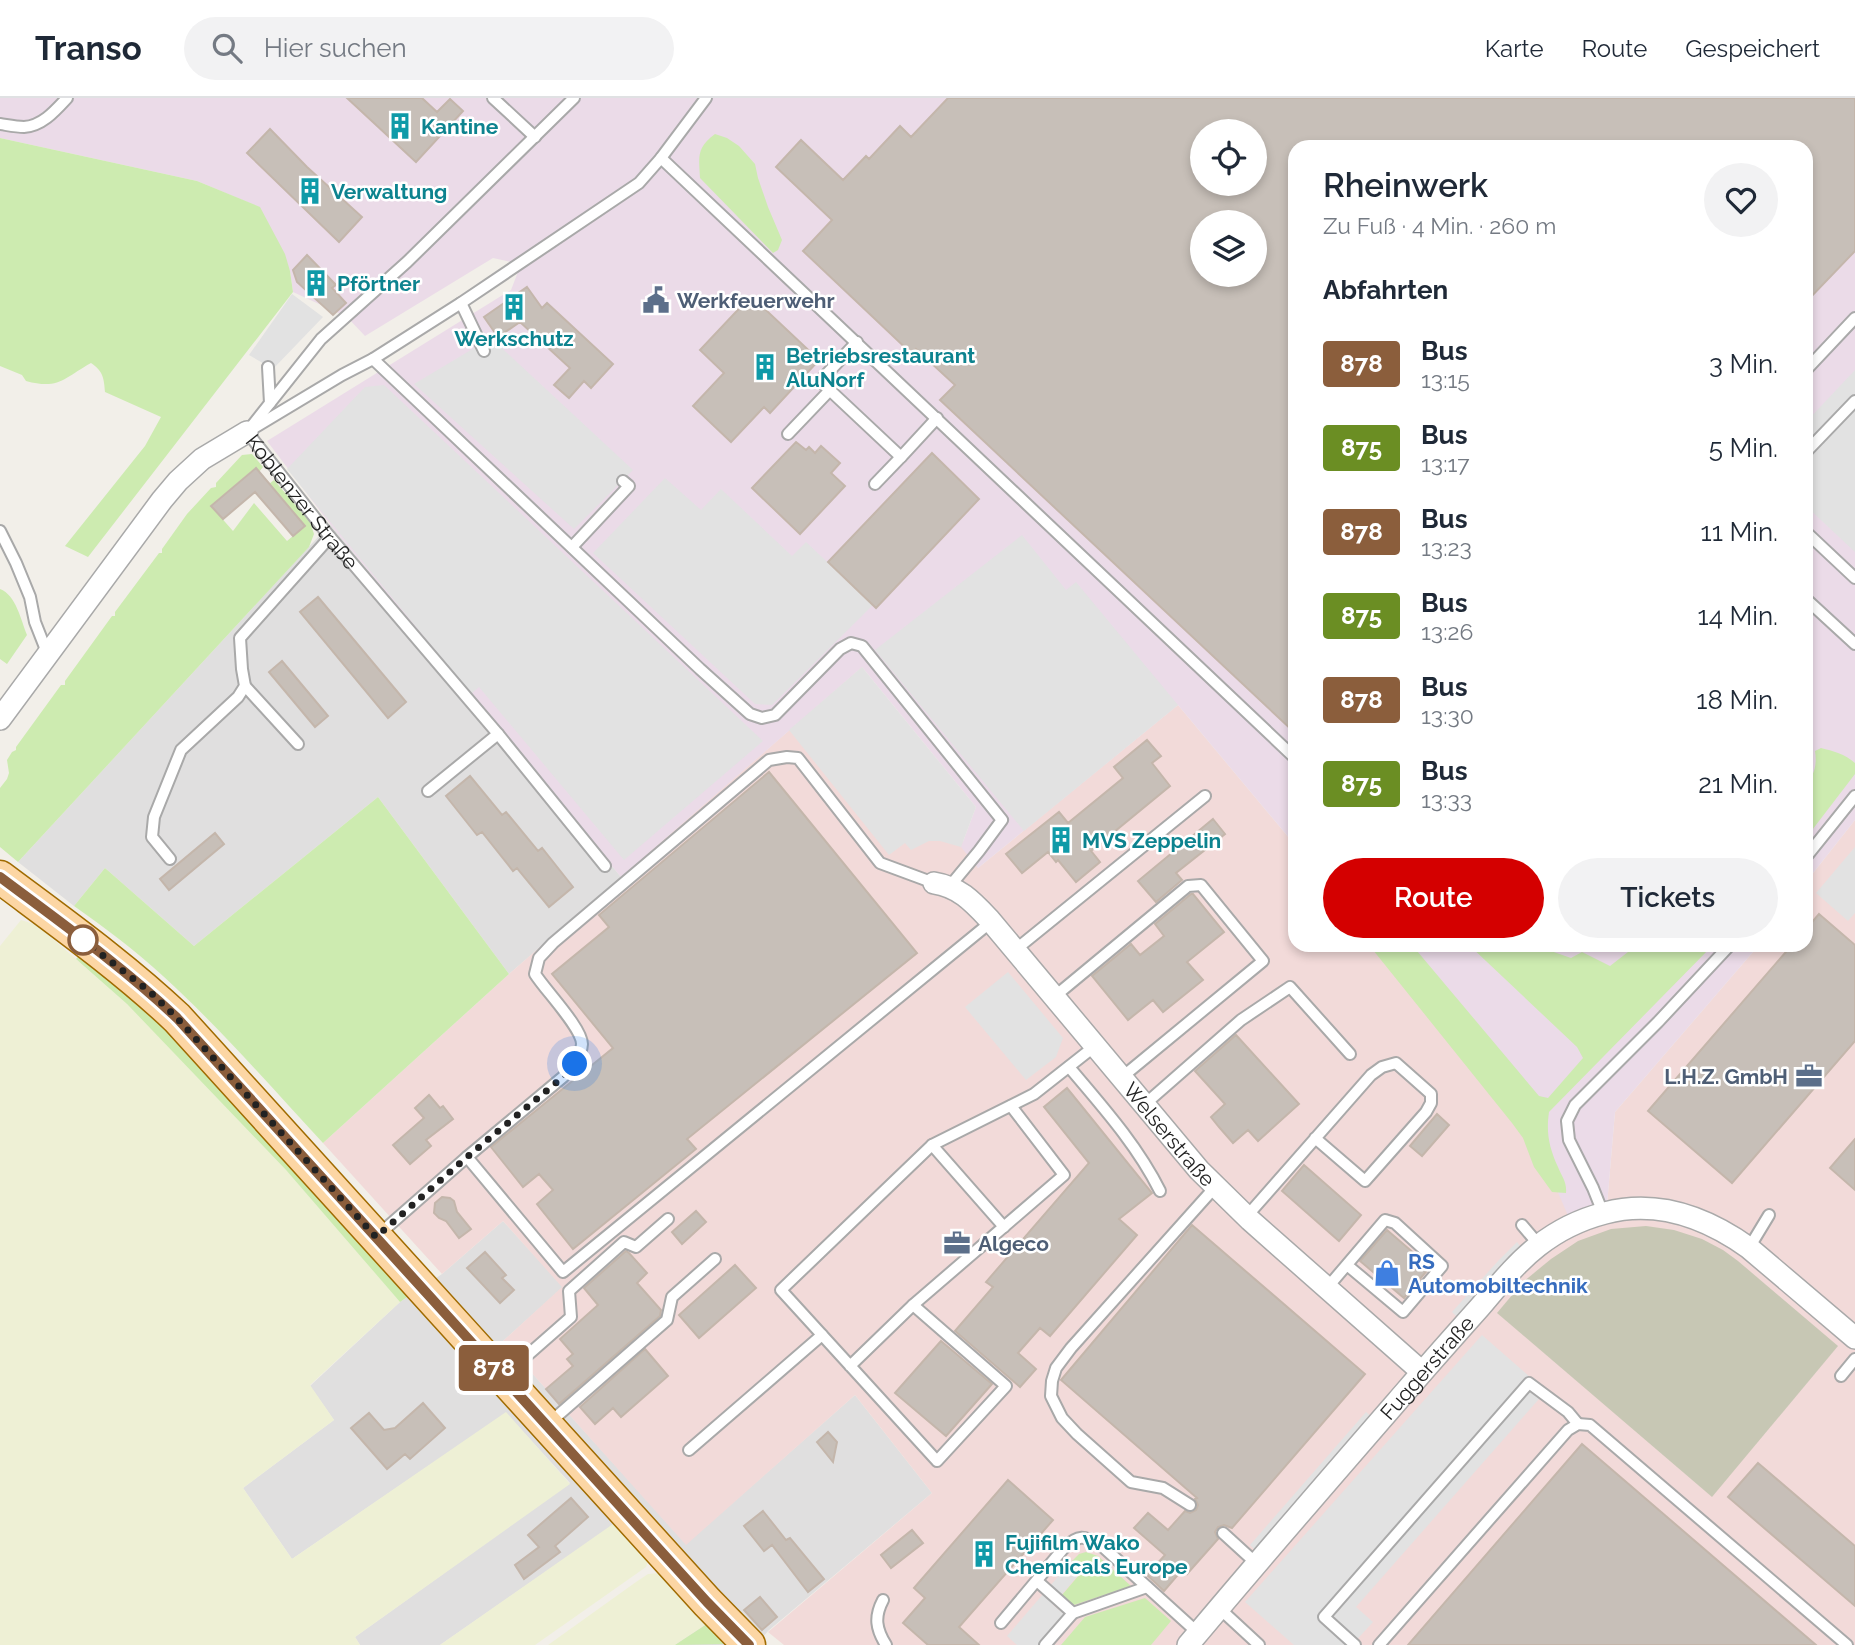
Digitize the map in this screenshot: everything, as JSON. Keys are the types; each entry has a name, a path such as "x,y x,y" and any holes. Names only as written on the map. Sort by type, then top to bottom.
{"main road":[{"path":"0,877 123,970 177,1018 748,1645"}],"street":[{"name":"Koblenzer Straße","path":"0,719 178,481 202,459 247,432"},
{"name":"Welserstraße","path":"942,884 973,902 991,922 1199,1170 1422,1372"},
{"name":"Fuggerstraße","path":"1193,1639 1514,1268 1539,1245 1564,1230 1604,1213 1626,1209 1679,1213 1692,1217 1718,1228 1749,1248 1852,1330"}],"lane":[{"path":"0,124 23,127 34,125 49,117 67,98"},
{"path":"493,98 535,137"},
{"path":"247,432 321,339 407,262 574,98"},
{"path":"247,432 373,359 639,183 706,98"},
{"path":"661,158 1288,751"},
{"path":"461,303 484,351"},
{"path":"1813,363 1855,318"},
{"path":"314,326 321,339"},
{"path":"857,342 820,381 901,457"},
{"path":"373,359 572,547 606,572 736,694 750,714 762,719 775,715 840,649 850,643 862,646 889,673 1006,817 979,851 942,884 880,863 798,758 769,760 553,943 539,958 535,974 582,1041 575,1064 376,1237"},
{"path":"268,367 270,403"},
{"path":"788,434 830,390"},
{"path":"1813,446 1855,401"},
{"path":"875,484 937,418"},
{"name":"Koblenzer Straße","path":"247,432 330,537 498,734 605,866"},
{"path":"572,547 629,486 623,481"},
{"path":"0,531 30,597 35,622 48,655"},
{"path":"298,744 245,686 240,638 330,537"},
{"path":"1813,539 1855,578"},
{"path":"1813,606 1855,645"},
{"path":"170,859 152,836 154,817 181,750 238,697 245,686"},
{"path":"428,791 498,734"},
{"path":"1015,950 1205,796"},
{"path":"1813,848 1855,796"},
{"path":"1054,997 1188,886 1201,885 1263,961 1121,1077"},
{"path":"467,1157 564,1272 991,922"},
{"path":"1604,1213 1569,1140 1567,1121 1570,1112 1723,952"},
{"path":"1144,1105 1241,1020 1290,987 1350,1054"},
{"path":"913,1306 1006,1386 937,1461 781,1290 933,1145 1034,1094 1095,1046"},
{"path":"1247,1216 1315,1138 1371,1075 1382,1067 1396,1063 1431,1094 1431,1103 1426,1112 1365,1181 1315,1138"},
{"path":"1069,1067 1114,1119 1160,1191"},
{"path":"850,1366 913,1306 1064,1175 1011,1106"},
{"path":"933,1145 1004,1227"},
{"path":"1191,1505 1163,1488 1131,1482 1062,1418 1051,1396 1056,1368 1071,1348 1216,1186"},
{"path":"1749,1248 1769,1215"},
{"path":"503,1377 571,1317 569,1292 624,1242 636,1247 668,1219"},
{"path":"1327,1288 1385,1220 1395,1223 1442,1266 1403,1312 1347,1265"},
{"path":"1522,1225 1539,1245"},
{"path":"547,1425 667,1320 673,1297 715,1259"},
{"path":"689,1450 822,1335"},
{"path":"1841,1376 1855,1359"},
{"path":"1355,1645 1324,1617 1529,1383 1568,1412 1578,1424"},
{"path":"1379,1645 1568,1430 1578,1424 1590,1424 1847,1645"},
{"path":"1223,1534 1257,1564"},
{"path":"1001,1623 1072,1541 1079,1537 1089,1538 1102,1546 1147,1587 1193,1639"},
{"path":"1037,1581 1073,1613"},
{"path":"1045,1645 1073,1613 1147,1587"},
{"path":"883,1600 876,1627 886,1645"},
{"path":"1219,1608 1259,1645"}],"shaded area":[{"path":"0,98 1855,98 1855,820 1813,873 1813,140 1288,140 1288,837 1178,705 978,868 961,847 976,807 862,667 621,877 330,524 267,441 511,290 521,264 493,258 365,336 347,317 293,292 290,271 259,207 197,181 0,138"},
{"path":"292,294 323,317 273,369 249,355"},
{"path":"491,338 633,470 574,529 414,384"},
{"path":"1855,370 1855,552 1813,513 1813,415"},
{"path":"384,385 763,741 624,860 479,687 471,694 287,469 365,387"},
{"path":"665,478 701,510 721,489 792,556 806,542 873,605 772,705 755,704 593,553"},
{"path":"330,524 621,877 509,974 378,797 194,946 105,868 74,906 18,862"},
{"path":"1022,535 1066,590 1076,582 1178,705 1024,831 875,650"},
{"path":"862,667 978,868 1178,705 1288,837 1288,952 1385,952 1607,1205 1615,1112 1753,952 1813,952 1813,873 1855,820 1855,1645 784,1645 768,1632 932,1493 855,1395 686,1545 503,1341 562,1287 503,1221 442,1274 323,1143 509,974"},
{"path":"862,667 976,807 961,847 929,841 911,850 905,843 889,855 789,730"},
{"path":"1855,847 1855,913 1848,921 1816,893"},
{"path":"21,920 37,925 127,1004 286,1170 400,1302 310,1385 334,1420 243,1488 292,1559 506,1412 570,1484 355,1637 360,1645 0,1645 0,946"},
{"path":"1385,952 1753,952 1615,1112 1607,1205 1570,1220 1531,1131"},
{"path":"1008,972 1063,1038 1056,1057 1026,1080 965,1007"},
{"path":"503,1221 563,1287 503,1341 686,1544 855,1395 932,1493 768,1631 756,1645 675,1645 706,1623 613,1525 440,1645 360,1645 355,1637 570,1483 506,1413 292,1559 243,1488 334,1420 310,1386 400,1302 442,1274"},
{"path":"1646,1226 1674,1230 1702,1239 1723,1250 1838,1346 1712,1497 1497,1313 1523,1282 1578,1241 1611,1229"},
{"path":"1517,1242 1521,1247 1457,1317 1452,1312"},
{"path":"1482,1335 1546,1391 1356,1607 1373,1622 1352,1645 1294,1645 1245,1602"},
{"path":"1366,1412 1371,1416 1255,1550 1250,1545"},
{"path":"613,1524 648,1561 646,1567 535,1645 440,1645"},
{"path":"1068,1565 1079,1574 1053,1605 1065,1615 1039,1645 1017,1645 1007,1636"},
{"path":"659,1573 707,1624 675,1645 548,1645 648,1574"}],"green space":[{"path":"715,134 739,146 755,164 768,207 782,240 778,250 773,253 700,178 699,159 702,149"},
{"path":"0,138 197,181 260,207 285,254 290,271 293,292 88,557 65,546 145,446 161,417 105,392 102,375 91,363 61,381 46,384 26,381 22,375 0,366"},
{"path":"252,454 263,467 259,472 255,468 211,506 233,531 254,503 287,541 305,526 269,484 274,480 310,522 314,534 309,547 18,862 0,847 0,788 9,773 7,760 61,685 65,685 65,681 159,553 162,553 162,549 187,514 211,488 216,487 216,483 242,455"},
{"path":"0,589 14,602 27,635 7,664 0,659"},
{"path":"1821,748 1839,753 1855,763 1855,774 1813,829 1813,772 1815,751"},
{"path":"378,797 509,974 323,1143 184,996 131,948 74,906 105,868 194,946"},
{"path":"1375,952 1418,952 1539,1096 1548,1098 1583,1058 1577,1047 1476,952 1554,952 1571,958 1582,952 1610,966 1628,952 1706,952 1549,1112 1549,1140 1565,1183 1566,1193 1552,1192 1534,1167 1523,1138"},
{"path":"81,953 143,1000 413,1293 400,1302 286,1170 127,1004 76,959"},
{"path":"1086,1552 1098,1556 1131,1586 1074,1605 1062,1595 1079,1575 1068,1565 1079,1554"},
{"path":"1145,1598 1171,1621 1151,1645 1061,1645 1085,1617"},
{"path":"707,1624 724,1644 675,1645"}],"building":[{"name":"Kantine","path":"347,98 422,98 437,112 450,99 463,111 416,162"},
{"path":"948,98 1855,98 1855,251 1813,295 1813,140 1288,140 1288,726 940,400 955,385 916,349 912,354 803,251 832,220 776,167 801,140 843,180 866,156 869,159 900,126 911,137"},
{"name":"Verwaltung","path":"270,129 362,217 339,242 247,153"},
{"name":"Pförtner","path":"307,255 336,285 332,288 346,303 333,315 297,282 293,270"},
{"path":"527,287 542,308 547,303 613,364 591,388 584,381 569,398 554,385 570,368 520,322 498,337 484,317"},
{"name":"Betriebsrestaurant AluNorf","path":"751,296 819,360 770,413 764,407 731,442 693,406 724,373 700,350"},
{"path":"796,442 806,450 809,447 815,453 821,446 840,463 831,473 845,486 800,534 752,488"},
{"path":"932,453 979,499 876,608 828,562"},
{"path":"256,468 305,526 293,536 255,492 223,519 211,506"},
{"path":"318,597 406,702 388,718 300,612"},
{"path":"282,661 328,716 315,727 269,672"},
{"path":"1147,740 1161,756 1152,763 1170,786 1091,851 1100,862 1076,882 1048,852 1022,873 1006,854 1059,812 1068,823 1123,778 1114,767"},
{"path":"769,772 917,953 687,1139 696,1149 573,1249 537,1204 553,1190 539,1174 523,1187 491,1147 613,1048 552,974 609,927 599,915"},
{"path":"470,776 502,815 506,812 538,851 542,848 573,887 549,907 517,868 513,871 482,832 477,835 446,796"},
{"path":"1213,819 1225,834 1176,873 1182,880 1156,902 1138,881"},
{"path":"215,833 224,844 169,890 160,879"},
{"path":"1191,894 1224,932 1187,962 1203,980 1163,1012 1153,1000 1128,1020 1092,976 1131,944 1140,955 1164,936 1155,924"},
{"path":"1819,914 1855,945 1855,1041 1732,1183 1648,1111 1786,952 1813,952 1813,921"},
{"path":"1236,1035 1299,1104 1258,1141 1248,1130 1233,1143 1211,1117 1225,1104 1195,1071"},
{"path":"1067,1088 1152,1193 1119,1219 1137,1235 1050,1336 1040,1328 1018,1353 1036,1369 1020,1387 955,1331 993,1287 986,1282 1089,1163 1044,1107"},
{"path":"429,1095 440,1108 443,1106 453,1119 426,1140 431,1146 410,1164 393,1145 424,1118 415,1108"},
{"path":"1437,1114 1449,1125 1422,1156 1410,1146"},
{"path":"1855,1139 1855,1190 1830,1168"},
{"path":"1304,1165 1361,1215 1339,1241 1282,1191"},
{"path":"442,1197 454,1201 457,1212 471,1229 459,1238 446,1221 434,1213 435,1203"},
{"path":"696,1211 706,1222 682,1244 672,1232"},
{"path":"1192,1225 1365,1374 1232,1528 1224,1525 1218,1527 1215,1532 1218,1539 1187,1574 1182,1570 1164,1591 1147,1575 1165,1555 1134,1528 1148,1513 1168,1530 1185,1511 1190,1513 1196,1510 1197,1498 1061,1380"},
{"path":"1387,1230 1430,1267 1404,1298 1360,1261"},
{"path":"626,1251 647,1273 637,1283 661,1310 660,1316 559,1404 546,1389 573,1366 567,1359 573,1354 560,1339 598,1305 584,1288"},
{"path":"485,1252 506,1275 502,1278 514,1290 500,1303 467,1268"},
{"path":"735,1265 756,1288 699,1338 679,1315"},
{"path":"941,1341 992,1384 946,1436 895,1393"},
{"path":"645,1349 668,1376 621,1417 613,1408 595,1424 580,1407"},
{"path":"423,1403 445,1428 410,1459 405,1454 387,1469 351,1428 369,1413 384,1430 395,1428"},
{"path":"828,1432 837,1442 833,1462 817,1442"},
{"path":"1582,1444 1816,1645 1408,1645"},
{"path":"1758,1463 1855,1546 1855,1606 1728,1497"},
{"name":"Fujifilm Wako Chemicals Europe","path":"1008,1480 1053,1520 959,1627 979,1645 928,1645 903,1623 925,1598 914,1588"},
{"path":"571,1498 588,1517 555,1546 560,1552 524,1579 515,1565 539,1547 528,1535"},
{"path":"763,1511 786,1540 790,1538 824,1579 808,1592 772,1545 764,1551 744,1526"},
{"path":"912,1530 923,1543 891,1568 881,1555"},
{"path":"760,1597 777,1617 762,1630 744,1610"}],"bus line":[{"name":"878","path":"0,877 123,970 177,1018 737,1635 749,1645"}],"place":[{"name":"Kantine","path":"400,126"},
{"name":"Verwaltung","path":"310,191"},
{"name":"Pförtner","path":"316,283"},
{"name":"Werkfeuerwehr","path":"656,300"},
{"name":"Werkschutz","path":"514,307"},
{"name":"Betriebsrestaurant AluNorf","path":"765,367"},
{"name":"MVS Zeppelin","path":"1061,840"},
{"name":"L.H.Z. GmbH","path":"1809,1076"},
{"name":"Algeco","path":"957,1243"},
{"name":"RS Automobiltechnik","path":"1387,1273"},
{"name":"Fujifilm Wako Chemicals Europe","path":"984,1554"}],"route":[{"path":"83,940 149,991 177,1018 376,1237 575,1064"}]}
